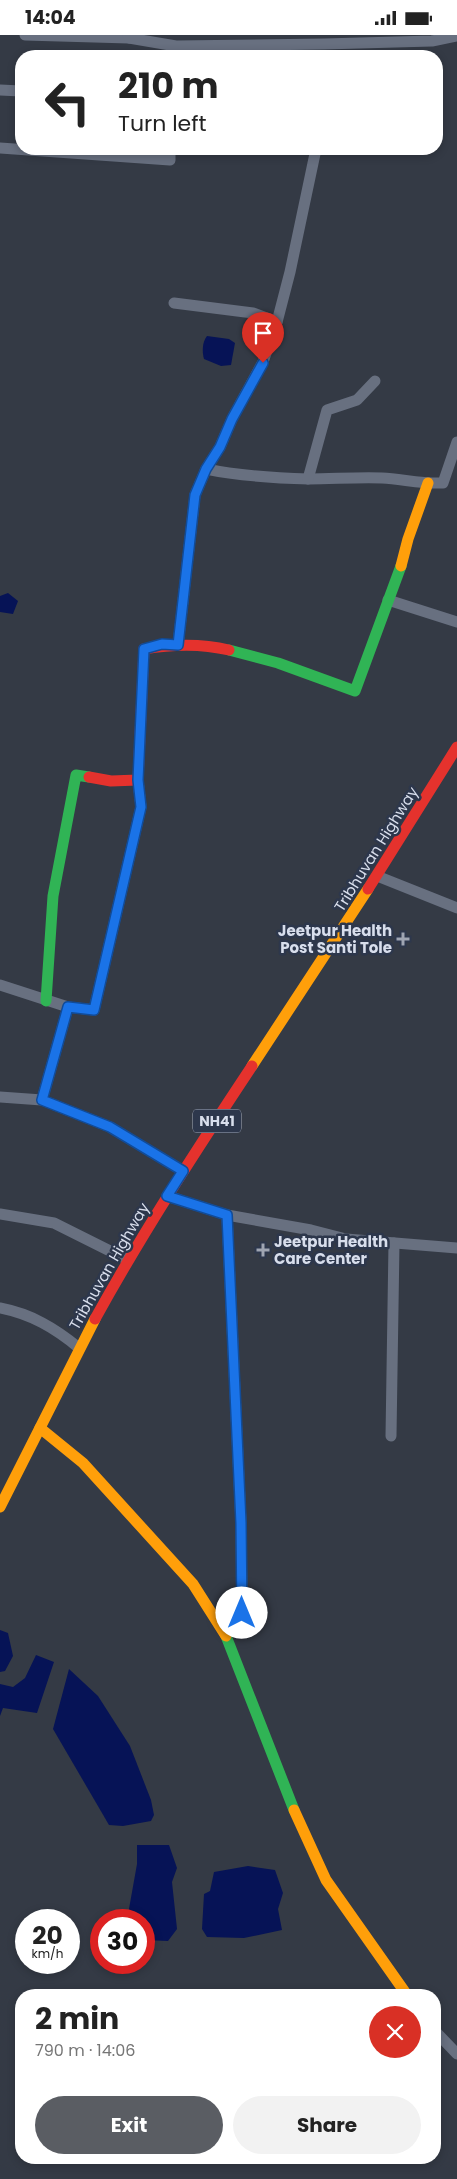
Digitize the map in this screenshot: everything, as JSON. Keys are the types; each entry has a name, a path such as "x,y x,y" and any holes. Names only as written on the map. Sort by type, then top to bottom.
{"main road":[{"path":"46,1001 54,896 76,775 111,781 138,780 144,649 162,644 220,646 355,691 373,648 428,483"},
{"name":"Tribhuvan Highway","path":"0,1507 79,1348 128,1260 183,1171 377,876 457,747"},
{"path":"40,1428 83,1463 193,1584 225,1634 295,1813 326,1880 403,1989"}],"street":[{"path":"25,35 129,37 173,50"},
{"path":"324,50 432,41 457,35"},
{"path":"0,90 15,91"},
{"path":"0,148 15,149"},
{"path":"108,155 170,159 170,155"},
{"path":"178,645 187,580 195,495 206,469 220,447 232,419 263,363 277,322 290,272 315,155"},
{"path":"174,303 253,313 277,322"},
{"path":"308,479 327,410 357,400 375,381"},
{"path":"206,469 232,474 308,479 382,478 443,483 457,442"},
{"path":"388,599 457,622"},
{"path":"0,985 68,1007 94,1010 141,807 138,780"},
{"path":"377,876 457,908"},
{"path":"42,1100 68,1007"},
{"path":"0,1097 42,1100 110,1127 183,1171"},
{"path":"167,1196 227,1215 311,1230 346,1239 457,1248"},
{"path":"0,1214 54,1223 128,1260"},
{"path":"225,1634 242,1613 241,1523 227,1215"},
{"path":"390,1436 394,1243"},
{"path":"0,1308 16,1311 56,1329 79,1348"},
{"path":"441,2037 457,2054"}],"shaded area":[{"path":"207,336 229,339 235,343 231,365 221,366 204,359 203,347"},
{"path":"8,593 18,601 13,614 0,612 0,596"},
{"path":"0,1630 8,1633 13,1656 5,1671 0,1672"},
{"path":"36,1655 54,1662 37,1713 3,1708 0,1716 0,1684 13,1687 25,1678"},
{"path":"69,1669 98,1696 130,1746 151,1800 154,1815 151,1821 123,1826 109,1825 53,1729"},
{"path":"137,1845 169,1845 177,1868 172,1882 177,1929 168,1941 155,1940 155,1909 129,1909 137,1864"},
{"path":"248,1866 275,1870 283,1893 278,1909 282,1930 244,1938 207,1937 202,1929 204,1894 210,1891 214,1872"}],"traffic: fast":[{"path":"229,650 278,663 355,691 401,566"},
{"path":"46,1001 53,896 76,775 89,777"},
{"path":"226,1636 294,1810"}],"traffic: slow":[{"path":"401,566 408,539 428,483"},
{"path":"252,1066 368,889"},
{"path":"0,1507 95,1319"},
{"path":"40,1428 83,1463 193,1584 226,1636"},
{"path":"294,1810 326,1880 403,1989"}],"traffic: jam":[{"path":"89,777 111,781 138,780 144,649 187,645 229,650"},
{"path":"368,889 457,747"},
{"path":"95,1319 171,1191 252,1066"}],"place":[{"name":"Jeetpur Health Post Santi Tole","path":"403,939"},
{"name":"Jeetpur Health Care Center","path":"263,1250"}],"route":[{"path":"242,1613 241,1523 227,1215 167,1196 183,1171 110,1127 42,1100 68,1007 94,1010 110,948 141,807 138,780 144,649 162,644 178,645 187,580 190,530 195,495 206,469 220,447 232,419 263,363"}]}
